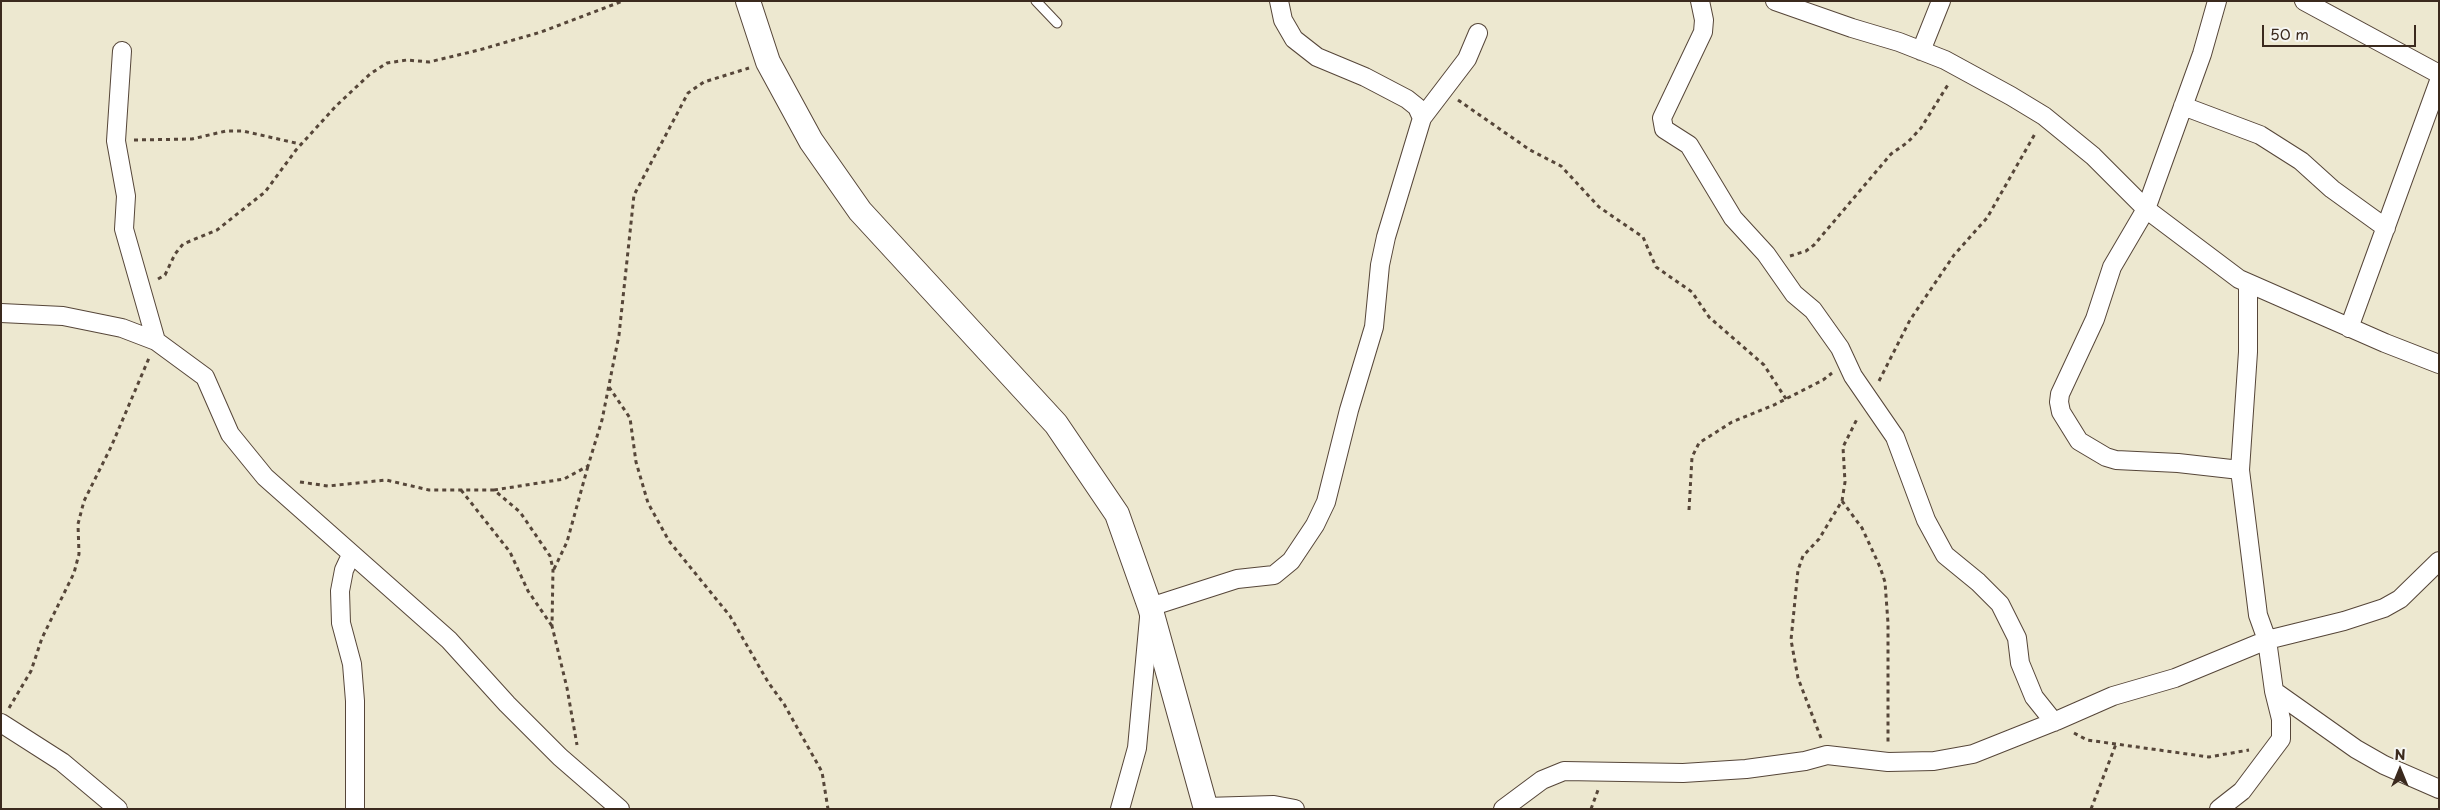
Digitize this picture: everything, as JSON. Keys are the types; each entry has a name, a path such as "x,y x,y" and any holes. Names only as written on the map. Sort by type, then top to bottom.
{"street":[{"path":"748,1 768,62 812,141 860,211 1056,424 1117,514 1150,607 1206,808 1274,805 1295,809"},
{"path":"1279,1 1283,20 1294,39 1317,57 1364,77 1407,99 1417,107 1422,118"},
{"path":"1700,1 1704,20 1703,32 1662,118 1664,129 1690,146 1733,218 1766,254 1794,294 1813,310 1840,348 1853,376 1896,437 1926,520 1945,555 1978,582 2000,604 2017,638 2020,663 2034,697 2055,722"},
{"path":"1775,1 1921,50 1959,68 2044,116 2093,156 2146,209 2248,284 2349,328 2439,364"},
{"path":"1921,50 1941,1"},
{"path":"2217,1 2183,106 2146,209 2112,267 2095,319 2060,394 2061,412 2079,441 2106,457 2116,460 2178,462 2240,470"},
{"path":"2304,1 2439,74"},
{"path":"1150,607 1237,579 1274,575 1291,561 1315,525 1326,502 1349,410 1374,327 1380,264 1422,118 1467,59 1478,33"},
{"path":"122,51 116,141 126,196 124,229 156,341"},
{"path":"2349,328 2439,81"},
{"path":"2183,106 2260,135 2301,161 2332,189 2386,228"},
{"path":"2219,809 2242,791 2280,739 2281,719 2274,691 2267,640 2258,615 2240,470 2248,352 2248,284"},
{"path":"1,313 63,316 122,328 156,341 205,377 230,434 265,478 449,640 507,704 553,750 620,809"},
{"path":"351,555 344,570 340,591 341,623 352,664 355,701 355,809"},
{"path":"1503,809 1542,780 1564,771 1692,772 1746,769 1827,755 1888,762 1934,761 1973,754 2055,722 2113,696 2174,678 2267,640 2344,621 2384,608 2400,599 2439,561"},
{"path":"1120,809 1137,748 1150,607"},
{"path":"2274,691 2356,749 2384,765 2439,789"},
{"path":"4,718 62,762 118,809"}],"lane":[{"path":"1036,1 1056,23"}],"path":[{"path":"141,291 165,275 174,254 183,244 217,230 265,192 300,144 370,74 387,64 407,60 429,62 479,50 541,32 623,1"},
{"path":"554,569 567,542 602,420 619,335 634,196 688,93 704,82 768,62"},
{"path":"1766,254 1792,256 1806,251 1814,245 1891,154 1908,142 1921,128 1959,68"},
{"path":"1442,92 1465,104 1530,150 1561,166 1599,207 1642,237 1656,266 1692,292 1709,317 1764,365 1786,398"},
{"path":"1827,755 1798,678 1791,640 1798,570 1803,556 1819,539 1842,501 1845,482 1844,447 1848,434 1893,357 1910,320 1954,255 1987,218 2044,116"},
{"path":"116,141 192,139 226,131 243,131 300,144"},
{"path":"4,718 31,671 42,638 74,573 79,554 78,524 84,501 111,447 156,341"},
{"path":"1689,510 1692,457 1699,444 1732,422 1823,380 1846,361"},
{"path":"608,386 630,418 636,462 648,503 669,542 730,616 768,682 784,704 822,772 828,809"},
{"path":"265,478 328,486 386,480 429,490 494,490 564,479 588,466"},
{"path":"461,490 510,552 528,591 552,626"},
{"path":"494,490 520,512 550,556 554,569 552,626 567,688 577,746 581,753"},
{"path":"1842,501 1862,528 1885,582 1888,623 1888,762"},
{"path":"2055,722 2088,740 2153,751 2209,757 2249,750 2280,739"},
{"path":"2091,809 2116,744"}]}
